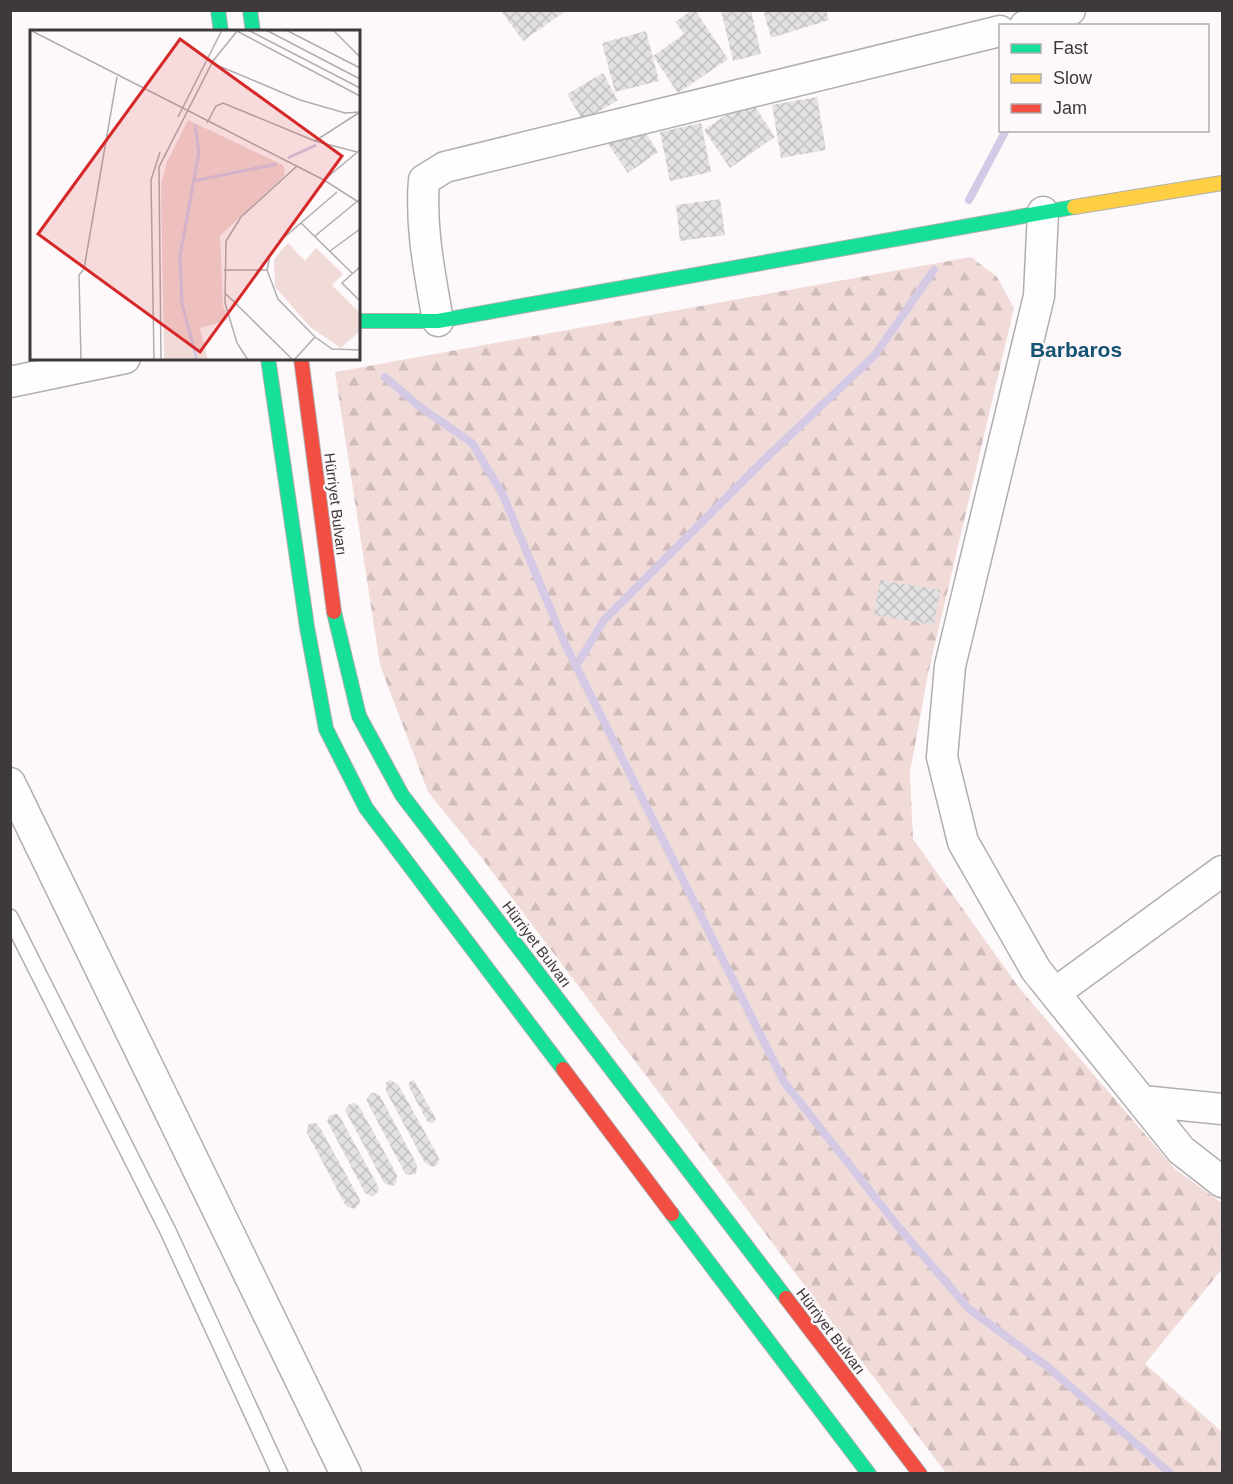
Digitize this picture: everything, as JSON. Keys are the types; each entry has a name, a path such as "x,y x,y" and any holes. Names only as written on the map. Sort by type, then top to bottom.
{"main road":[{"path":"218,10 221,30"},
{"path":"250,10 253,30"},
{"path":"360,321 438,321 1043,212 1222,183"},
{"path":"268,360 307,627 326,729 366,808 869,1473"},
{"name":"Hürriyet Bulvarı","path":"301,360 334,621 359,716 402,795 920,1473"}],"street":[{"path":"1037,19 1070,10"},
{"path":"438,321 423,228 422,202 424,180 445,167 999,31"},
{"path":"1043,212 1039,296 950,666 942,757 963,842 1036,970 1181,1150 1222,1182"},
{"path":"10,381 114,360"},
{"path":"10,783 346,1473"},
{"path":"1054,993 1222,871"},
{"path":"1142,1101 1222,1110"}],"lane":[{"path":"10,917 168,1231 280,1473"}],"green space":[{"path":"971,257 997,277 1014,308 928,674 910,772 913,839 1020,989 1175,1169 1222,1203 1222,1269 1145,1364 1222,1432 1222,1473 946,1473 481,857 428,792 380,665 335,372"}],"building":[{"path":"503,10 567,10 523,41 502,12"},
{"path":"695,10 728,59 678,93 653,56 684,34 675,22"},
{"path":"721,10 751,10 761,54 733,61"},
{"path":"763,10 826,10 829,20 771,38"},
{"path":"646,31 659,81 615,92 602,43"},
{"path":"603,73 618,100 583,121 567,94"},
{"path":"817,97 826,150 781,158 772,105"},
{"path":"750,99 775,137 730,168 704,130"},
{"path":"639,123 658,152 628,173 608,144"},
{"path":"701,123 711,172 670,181 660,132"},
{"path":"720,199 725,235 680,241 676,205"},
{"path":"880,580 940,590 934,625 874,615"},
{"path":"390,1080 398,1084 438,1156 437,1165 433,1167 425,1163 386,1091 386,1083"},
{"path":"414,1080 435,1117 436,1120 432,1124 427,1121 408,1085"},
{"path":"371,1093 380,1096 417,1165 416,1174 405,1173 366,1100"},
{"path":"355,1103 359,1106 397,1175 396,1184 392,1186 384,1183 345,1110 349,1104"},
{"path":"337,1114 378,1186 379,1190 373,1197 365,1193 327,1121 330,1115"},
{"path":"311,1123 319,1126 359,1198 360,1203 354,1209 346,1206 307,1133 307,1126"}],"waterway":[{"path":"969,200 1005,132"},
{"path":"576,666 604,620 767,457 875,355 934,270"},
{"path":"385,377 420,407 472,443 503,495 565,644 784,1082 896,1224 969,1309 1049,1368 1171,1474"}],"traffic: fast":[{"path":"218,10 221,30"},
{"path":"250,10 253,30"},
{"path":"360,321 438,321 1074,207"},
{"path":"268,360 307,627 326,729 366,808 563,1069"},
{"path":"334,612 359,716 402,795 786,1298"},
{"path":"672,1214 869,1474"}],"traffic: slow":[{"path":"1074,207 1222,183"}],"traffic: jam":[{"path":"301,360 334,612"},
{"path":"563,1069 672,1214"},
{"path":"786,1298 920,1474"}],"district":[{"name":"Barbaros","path":"1076,349"}]}
